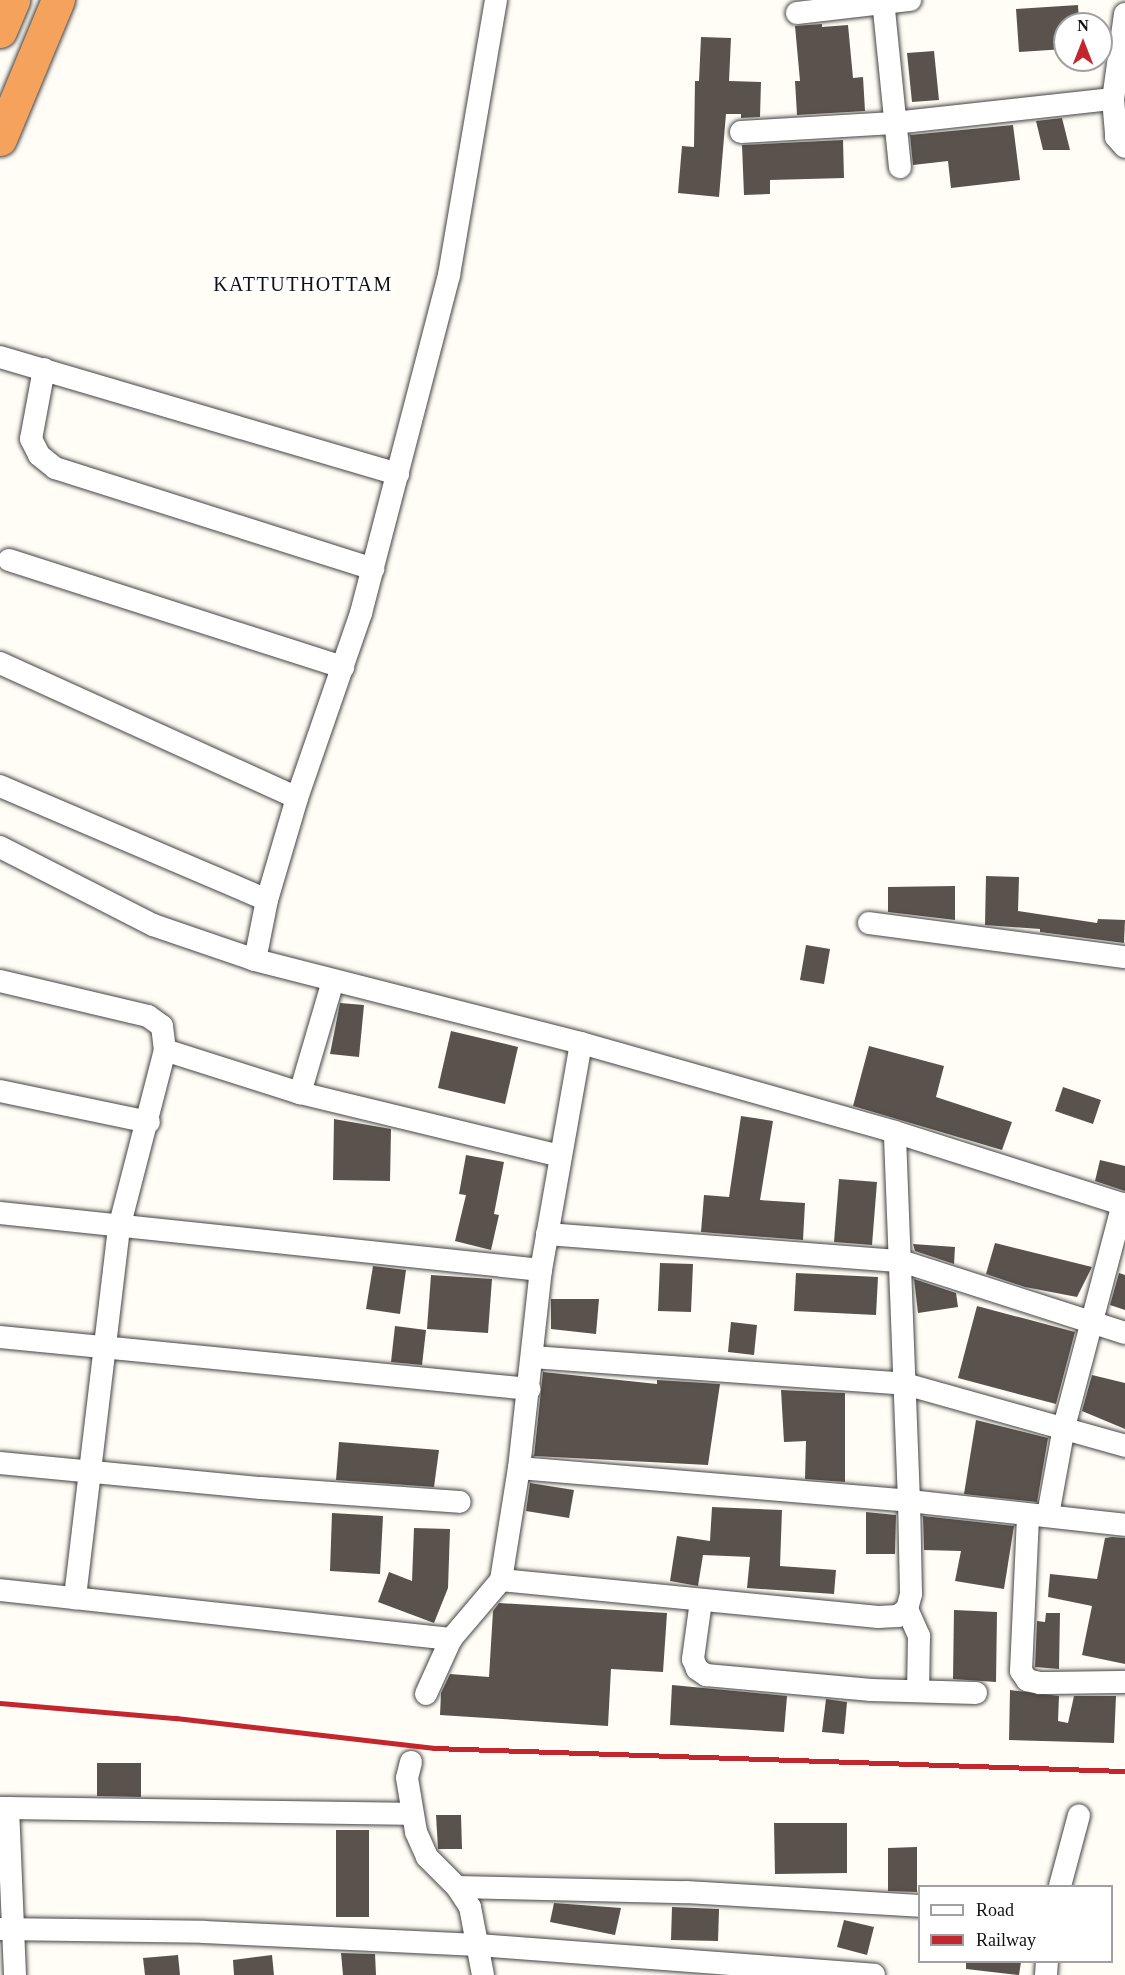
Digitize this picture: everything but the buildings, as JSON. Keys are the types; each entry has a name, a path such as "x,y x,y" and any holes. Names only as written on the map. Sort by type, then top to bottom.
{"highway":[{"path":"0,31 14,0"},
{"path":"0,139 58,0"}],"street":[{"path":"255,960 267,900 297,798 343,667 373,568 449,275 496,0"},
{"path":"797,14 883,1 910,0"},
{"path":"883,1 900,167"},
{"path":"1124,26 1113,99 1116,137 1125,147"},
{"path":"741,132 894,123 1113,99"},
{"path":"0,357 398,474"},
{"path":"44,369 31,439 39,455 55,468 373,568"},
{"path":"9,560 343,667"},
{"path":"0,663 297,798"},
{"path":"0,786 267,900"},
{"path":"0,847 153,925 255,960 581,1043 895,1132 1124,1204 1038,1516 1021,1671 1027,1680 1041,1683 1125,1682"},
{"path":"869,923 1125,957"},
{"path":"0,981 148,1016 162,1026 165,1050 149,1122 119,1228 87,1471 75,1598"},
{"path":"300,1093 333,981"},
{"path":"426,1694 452,1639 501,1580 519,1468 541,1270 581,1043"},
{"path":"165,1050 300,1093 561,1156"},
{"path":"0,1091 149,1122"},
{"path":"895,1132 909,1501 911,1594 908,1609 919,1636 918,1691"},
{"path":"0,1213 119,1228 541,1270"},
{"path":"547,1234 901,1261 1125,1333"},
{"path":"0,1337 104,1351 529,1389"},
{"path":"532,1357 905,1384 1125,1446"},
{"path":"0,1463 460,1502"},
{"path":"519,1468 909,1501 1125,1525"},
{"path":"501,1580 878,1617 898,1616 908,1609"},
{"path":"0,1590 452,1639"},
{"path":"701,1601 693,1659 697,1669 706,1675 918,1691 976,1693"},
{"path":"411,1762 407,1778 410,1814 427,1857 457,1887 470,1907 483,1975"},
{"path":"15,1975 7,1930 4,1808 410,1814"},
{"path":"1061,1885 1079,1815"},
{"path":"457,1887 686,1892 918,1906"},
{"path":"7,1930 204,1932 478,1945 874,1975"}],"railway":[{"path":"0,1703 176,1718 434,1748 1125,1771"}],"district":[{"name":"KATTUTHOTTAM","path":"303,284"}]}
